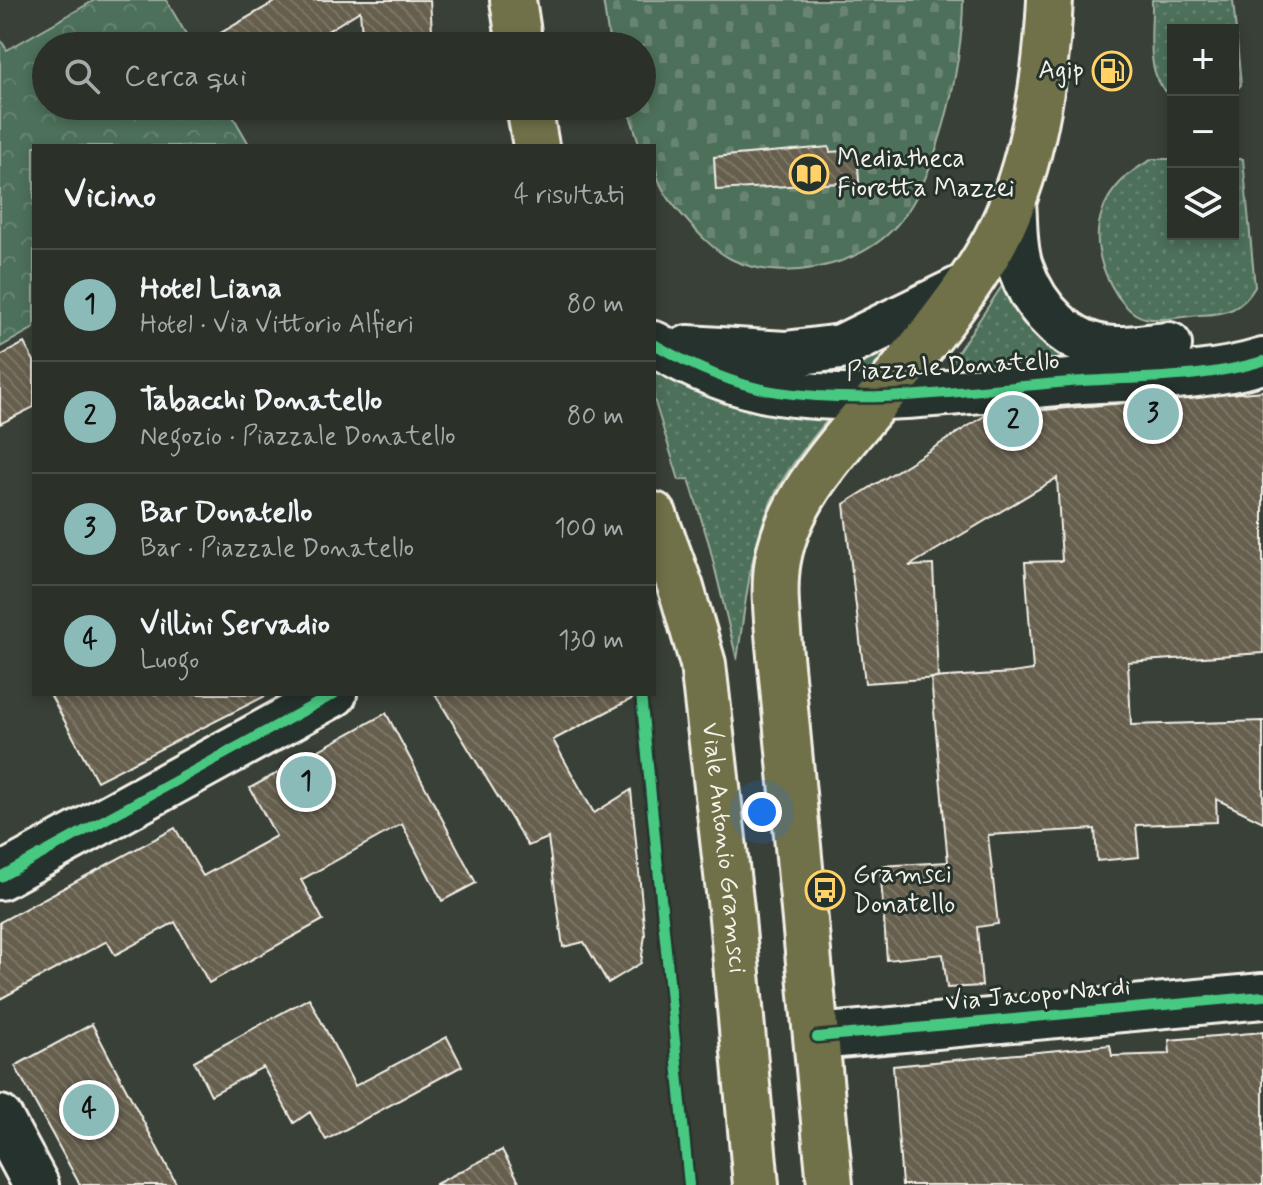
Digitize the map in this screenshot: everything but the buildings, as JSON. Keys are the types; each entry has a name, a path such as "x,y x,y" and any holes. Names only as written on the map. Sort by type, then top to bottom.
{"main road":[{"path":"513,0 518,32"},
{"name":"Piazzale Donatello","path":"817,1037 776,603 778,561 805,495 964,287 994,242 1013,202 1038,99 1050,0"},
{"path":"531,120 536,144"},
{"name":"Viale Antonio Gramsci","path":"656,521 677,575 703,664 732,918 756,1185"},
{"path":"817,1037 830,1185"}],"street":[{"name":"Piazzale Donatello","path":"1013,202 1020,268 1041,307 1073,338 1112,349 1235,341 1263,345"},
{"name":"Piazzale Donatello","path":"656,342 753,353 807,353 841,347 964,287"},
{"name":"Piazzale Donatello","path":"656,343 700,368 745,385 808,395 882,395 1237,369 1263,361"},
{"path":"0,877 330,696"},
{"name":"Via Jacopo Nardi","path":"817,1037 1263,996"},
{"path":"0,1118 36,1185"}],"green space":[{"path":"95,0 166,0 185,32 39,32"},
{"path":"603,0 963,0 958,57 944,124 920,188 905,214 888,234 854,256 814,268 793,270 752,267 733,260 706,241 675,207 657,176 656,144 639,144 632,120 656,120 656,32 608,32"},
{"path":"1152,0 1233,0 1235,24 1167,24 1167,92 1157,78 1152,53"},
{"path":"32,36 32,120 235,120 249,144 32,144 32,329 0,347 0,39 7,50"},
{"path":"1153,159 1167,159 1167,240 1239,240 1239,159 1243,159 1255,287 1239,306 1218,313 1158,319 1139,316 1120,300 1103,266 1098,247 1098,229 1109,197 1135,170"},
{"path":"1002,286 1017,312 1043,341 1080,363 954,373 949,365"},
{"path":"906,329 864,381 791,380"},
{"path":"656,360 838,407 790,468 768,509 752,564 737,660 709,544 689,479 679,480 656,405"}],"cycle path":[{"path":"656,345 699,367 745,385 778,392 850,397 924,395 1192,375 1263,361"},
{"path":"0,877 330,696"},
{"path":"641,696 689,1185"},
{"path":"817,1037 1263,996"}],"place":[{"name":"Agip","path":"1112,71"},
{"name":"Mediatheca Fioretta Mazzei","path":"809,174"},
{"name":"Bar Donatello","path":"1153,414"},
{"name":"Tabacchi Donatello","path":"1013,421"},
{"name":"Hotel Liana","path":"306,782"},
{"name":"Gramsci Donatello","path":"825,890"},
{"name":"Villini Servadio","path":"89,1110"}]}
